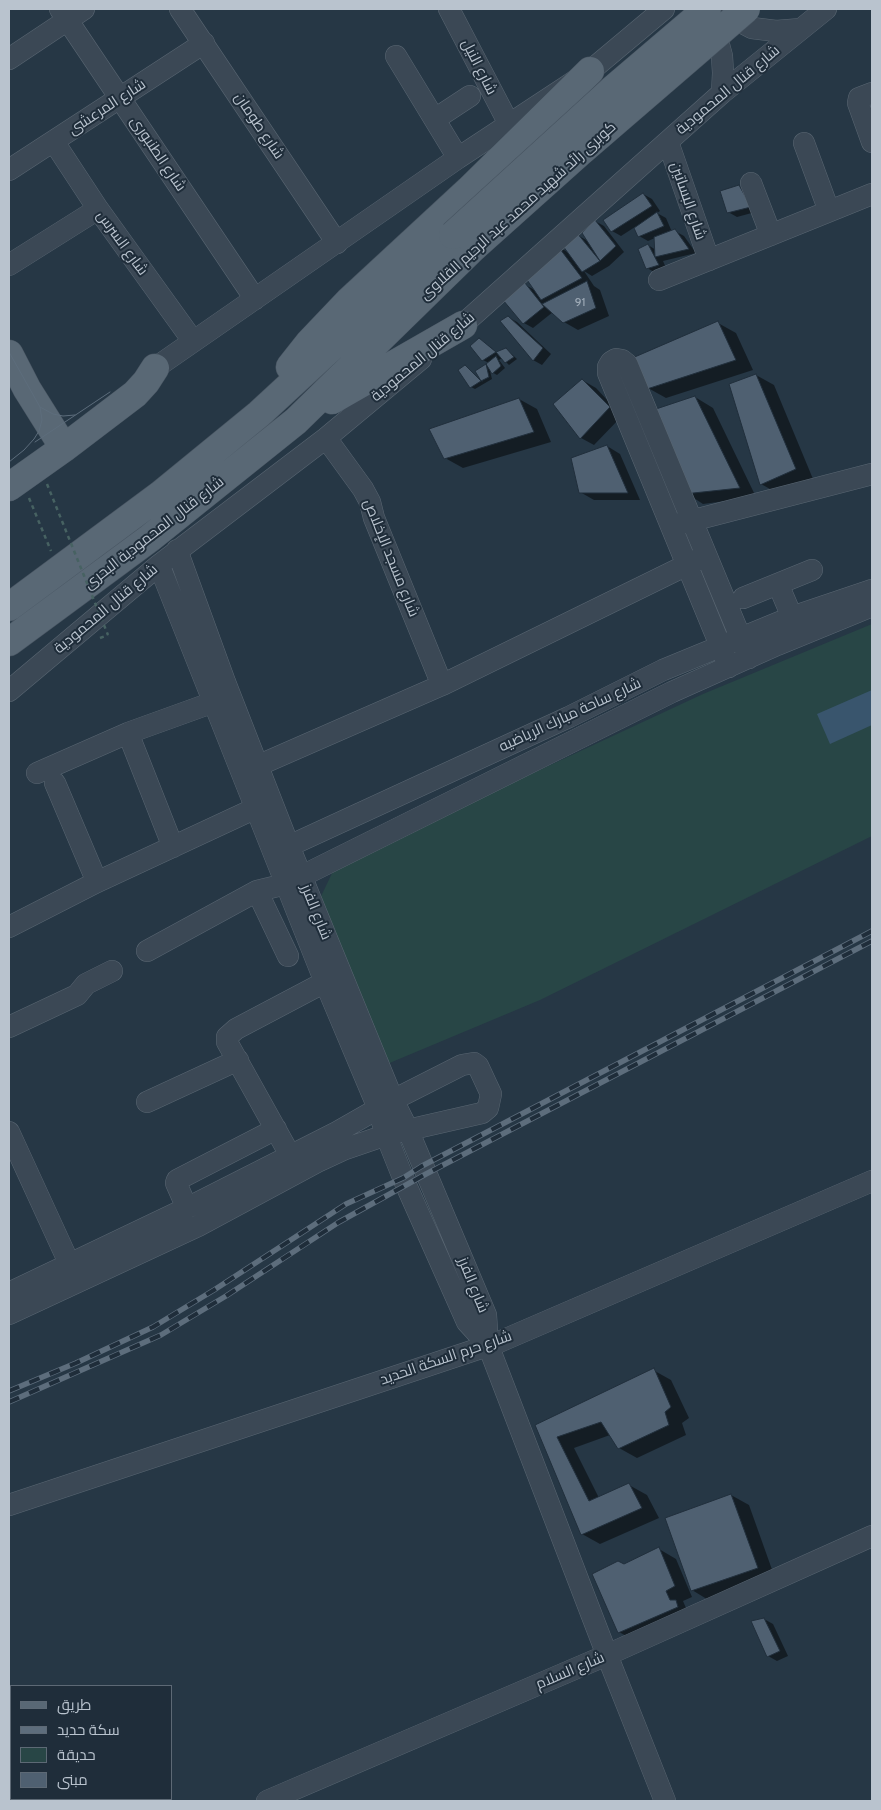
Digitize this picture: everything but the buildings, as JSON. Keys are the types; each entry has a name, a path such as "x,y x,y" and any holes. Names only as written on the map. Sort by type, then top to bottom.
{"main road":[{"name":"كوبرى رائد شهيد محمد عبد الرحيم القلاوى","path":"296,421 463,241 612,90 707,9"},
{"name":"كوبرى رائد شهيد محمد عبد الرحيم القلاوى","path":"259,414 463,241 579,153 746,9"},
{"path":"259,414 291,365 328,322 469,190 590,71"},
{"path":"296,421 463,324"},
{"path":"9,354 27,389 64,448"},
{"path":"14,483 135,394 155,368"},
{"name":"شارع قنال المحمودية البحرى","path":"9,607 160,494 259,414"},
{"name":"شارع قنال المحمودية البحرى","path":"9,642 150,538 296,421"}],"street":[{"name":"شارع طومان","path":"180,9 337,243"},
{"name":"شارع النيل","path":"449,9 509,124"},
{"path":"155,368 458,158 590,71 664,9"},
{"path":"691,9 696,11 710,26 718,40 724,73 722,93"},
{"path":"724,9 737,20 752,28 768,31 801,29"},
{"name":"شارع قنال المحمودية","path":"9,691 177,550 326,438 463,324 722,93 826,9"},
{"path":"9,59 71,13"},
{"name":"شارع الطنبورى","path":"71,13 120,98 255,299"},
{"name":"شارع المرعشى","path":"9,170 204,44"},
{"path":"396,56 458,158"},
{"path":"435,119 470,96"},
{"path":"866,96 858,104 872,141"},
{"name":"شارع السرس","path":"54,142 98,209 193,341"},
{"name":"شارع البساتين","path":"668,142 709,260"},
{"path":"804,143 829,211"},
{"path":"752,183 771,235"},
{"path":"659,280 872,194"},
{"path":"9,266 98,209"},
{"path":"728,667 608,373 610,362 616,359 622,360 627,364 745,648"},
{"name":"شارع مسجد الإخلاص","path":"326,438 363,489 370,502 374,518 442,685"},
{"path":"671,526 872,474"},
{"name":"شارع الفرز","path":"177,550 216,691 256,808 281,850 386,1104 386,1135 406,1185 467,1322 488,1345"},
{"path":"257,766 442,685 707,556"},
{"name":"شارع الفرز","path":"159,565 216,691 257,766 281,850"},
{"path":"743,598 812,570"},
{"path":"778,584 792,617"},
{"name":"شارع ساحة مبارك الرياضيه","path":"147,951 257,891 294,880 672,692 728,667 745,648 792,617 872,590"},
{"name":"شارع ساحة مبارك الرياضيه","path":"281,850 569,717 663,670 720,646 745,648 872,606"},
{"path":"97,882 46,778 128,733 216,691"},
{"path":"128,733 173,847"},
{"path":"9,927 97,882 256,808"},
{"name":"شارع الفرز","path":"294,880 325,982 386,1104 408,1130 486,1316 488,1345"},
{"path":"257,891 288,956"},
{"path":"9,1027 77,995 86,984 112,971"},
{"path":"305,1154 276,1130 227,1042 228,1035 325,982"},
{"path":"147,1102 238,1060"},
{"path":"9,1293 305,1154 341,1140 386,1135 482,1112 488,1108 491,1094 478,1066 474,1063 462,1065 386,1104 341,1140"},
{"path":"188,1208 176,1181 276,1130"},
{"path":"9,1132 70,1265"},
{"path":"9,1314 198,1226 305,1154"},
{"name":"شارع حرم السكة الحديد","path":"9,1505 488,1345 872,1181"},
{"path":"488,1345 665,1801"},
{"name":"شارع السلام","path":"267,1801 607,1655 872,1536"}],"path":[{"path":"14,483 59,571"},
{"path":"47,484 108,636"}],"green space":[{"path":"872,624 872,836 540,1000 380,1067 313,913 335,867 703,694"}],"water":[{"path":"872,690 872,725 830,744 817,714"}],"tram line":[{"path":"9,352 40,407 42,420 39,431 34,439 9,462"},
{"path":"35,442 110,392"},
{"path":"40,407 53,414 63,416 75,415"}],"railway":[{"path":"9,1391 76,1363 153,1327 214,1290 346,1204 403,1178 422,1166 872,931"},
{"path":"9,1402 161,1335 226,1296 339,1222 426,1174 872,941"}]}
